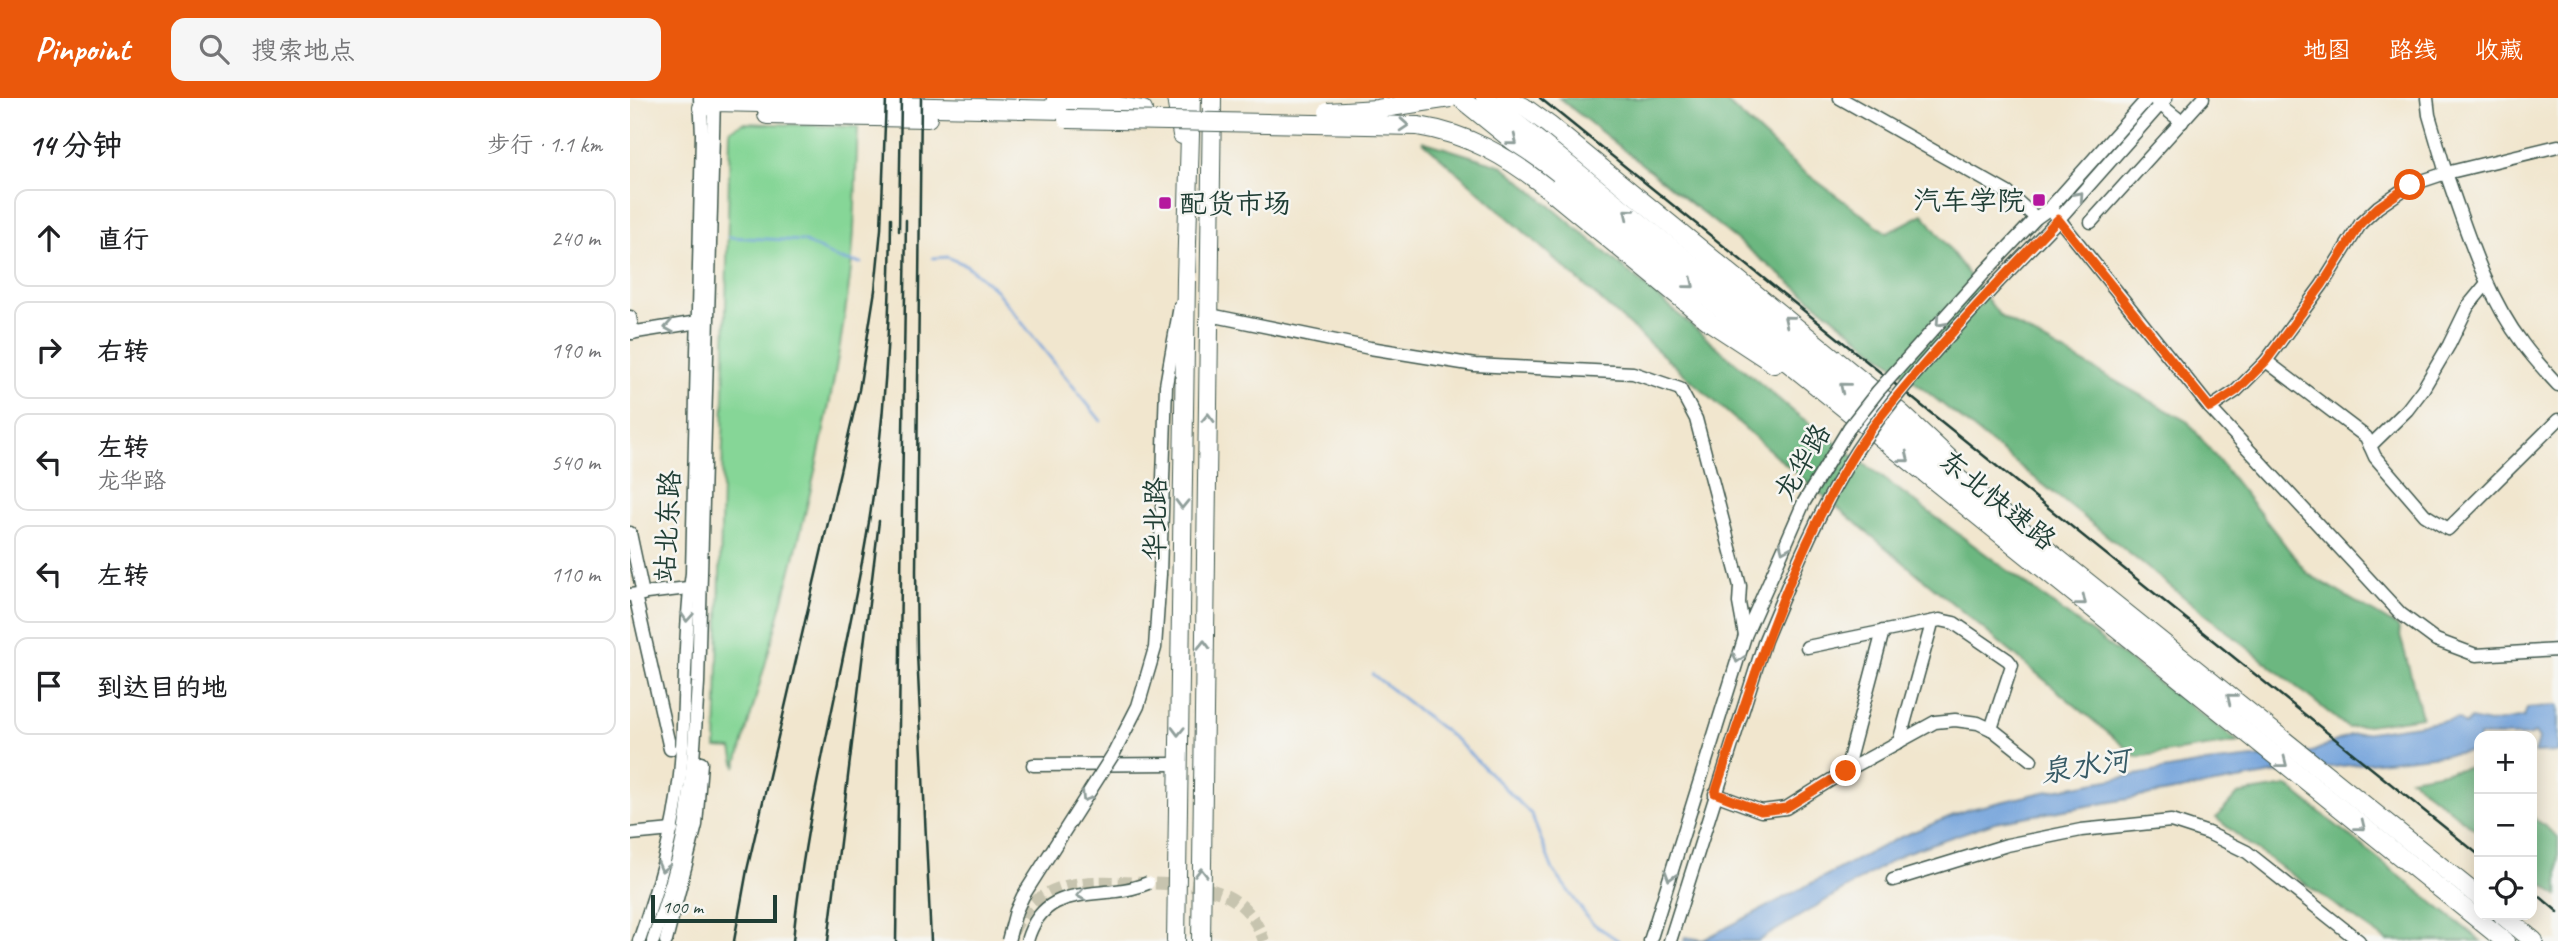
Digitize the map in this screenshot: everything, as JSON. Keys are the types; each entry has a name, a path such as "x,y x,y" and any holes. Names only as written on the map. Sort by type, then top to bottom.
{"highway":[{"path":"1031,98 1066,111"},
{"path":"1176,98 1190,191"},
{"name":"华北路","path":"1176,941 1177,764 1191,98"},
{"path":"709,104 872,118 1066,111 1357,111 1450,98"},
{"name":"东北快速路","path":"1460,98 2505,941"},
{"name":"东北快速路","path":"1485,98 2474,893"},
{"path":"1504,98 1543,120 1841,363 1923,432 1996,509"},
{"name":"华北路","path":"1201,941 1213,101"},
{"path":"709,104 1066,111 1418,126 1451,133 1485,146 1518,165 1710,322 1828,396"},
{"path":"2508,920 2534,941"}],"street":[{"path":"813,98 844,105"},
{"path":"1840,98 2008,193 2036,218"},
{"name":"龙华路","path":"1651,939 1745,636 1804,502 1849,428 1878,391 2148,98"},
{"path":"2091,222 2203,98"},
{"path":"2427,98 2429,115 2446,173 2487,283 2522,343 2558,385"},
{"path":"2160,101 2182,122"},
{"name":"龙华路","path":"1671,937 1765,640 1825,505 1857,449 1894,400 1998,282 2058,219 2160,101"},
{"name":"站北东路","path":"653,941 675,873 685,829 692,776 698,683 695,587 709,104"},
{"path":"2210,408 2236,391 2266,361 2322,285 2361,223 2378,207 2410,185 2446,173 2558,145"},
{"path":"2049,208 2210,408 2400,614 2437,640 2476,655 2558,650"},
{"path":"1008,941 1023,896 1114,753 1138,706 1155,648 1166,385 1186,279"},
{"path":"2370,446 2407,410 2423,389 2468,306 2487,283"},
{"path":"1210,315 1370,348 1475,365 1633,373 1680,389 1696,419 1737,573 1745,636"},
{"path":"630,317 632,333 703,321"},
{"path":"2266,361 2366,438 2375,457 2425,514 2448,528 2558,420"},
{"path":"630,533 636,595 670,749"},
{"path":"636,595 695,587"},
{"name":"站北东路","path":"639,941 672,830 680,765 686,614 695,587"},
{"path":"1807,647 1940,620 1954,623 2008,660 2011,665 1991,729"},
{"path":"1899,741 1931,627 1930,622"},
{"path":"1846,771 1883,631"},
{"path":"666,941 696,824 702,723 698,683"},
{"path":"1715,793 1761,811 1786,808 1934,722 1955,720 1978,723 1991,729 2031,760"},
{"path":"1033,765 1177,764"},
{"path":"1893,880 2007,845 2081,830 2171,821 2208,833 2247,852 2359,941"},
{"path":"630,834 672,830"},
{"path":"1027,941 1041,914 1060,899 1088,893 1118,891 1148,883"}],"green space":[{"path":"1559,98 1722,98 1795,165 1887,233 1923,214 2000,316 2188,422 2308,574 2398,627 2422,717 2348,728"},
{"path":"743,123 858,127 851,272 828,413 801,532 736,767 732,749 716,748 730,130"},
{"path":"1422,141 1503,166 1794,412 2239,742 2137,757 1783,462"},
{"path":"2472,767 2474,829 2410,778"},
{"path":"2287,786 2481,941 2387,941 2251,846 2216,818 2238,794"},
{"path":"2537,820 2558,837 2558,896 2537,879"}],"water":[{"name":"泉水河","path":"2558,705 2558,752 2537,753 2537,731 2474,731 2474,748 2468,752 2278,773 1995,822 1905,853 1758,941 1684,941 1685,937 1703,940 1896,839 1966,810 2048,791 2196,764 2312,752 2350,735 2458,719 2465,725 2471,719 2489,723 2524,717 2527,708"}],"waterway":[{"path":"728,237 803,241 841,260 862,263"},
{"path":"933,258 947,257 966,265 995,289 1101,421"},
{"path":"1372,674 1456,740 1531,814 1553,870 1591,922 1619,941"}],"tunnel":[{"path":"1013,932 1024,913 1037,900 1052,891 1068,885 1123,882 1181,885 1215,891 1244,908 1255,922 1264,941"}],"railway":[{"path":"734,941 747,870 859,390 875,290 881,229 886,98"},
{"path":"899,231 901,98"},
{"path":"921,98 916,571 917,653 931,941"},
{"path":"1540,98 2474,851"},
{"path":"793,941 816,788 858,585 873,495 885,376 891,218"},
{"path":"896,941 906,220"},
{"path":"828,941 879,521"},
{"path":"2537,894 2558,912"}],"place":[{"name":"汽车学院","path":"2039,200"},
{"name":"配货市场","path":"1165,203"}],"route":[{"path":"1846,771 1786,808 1761,811 1715,793 1765,640 1809,537 1857,449 1940,346 2058,219 2210,408 2236,391 2266,361 2322,285 2361,223 2378,207 2410,185"}]}
